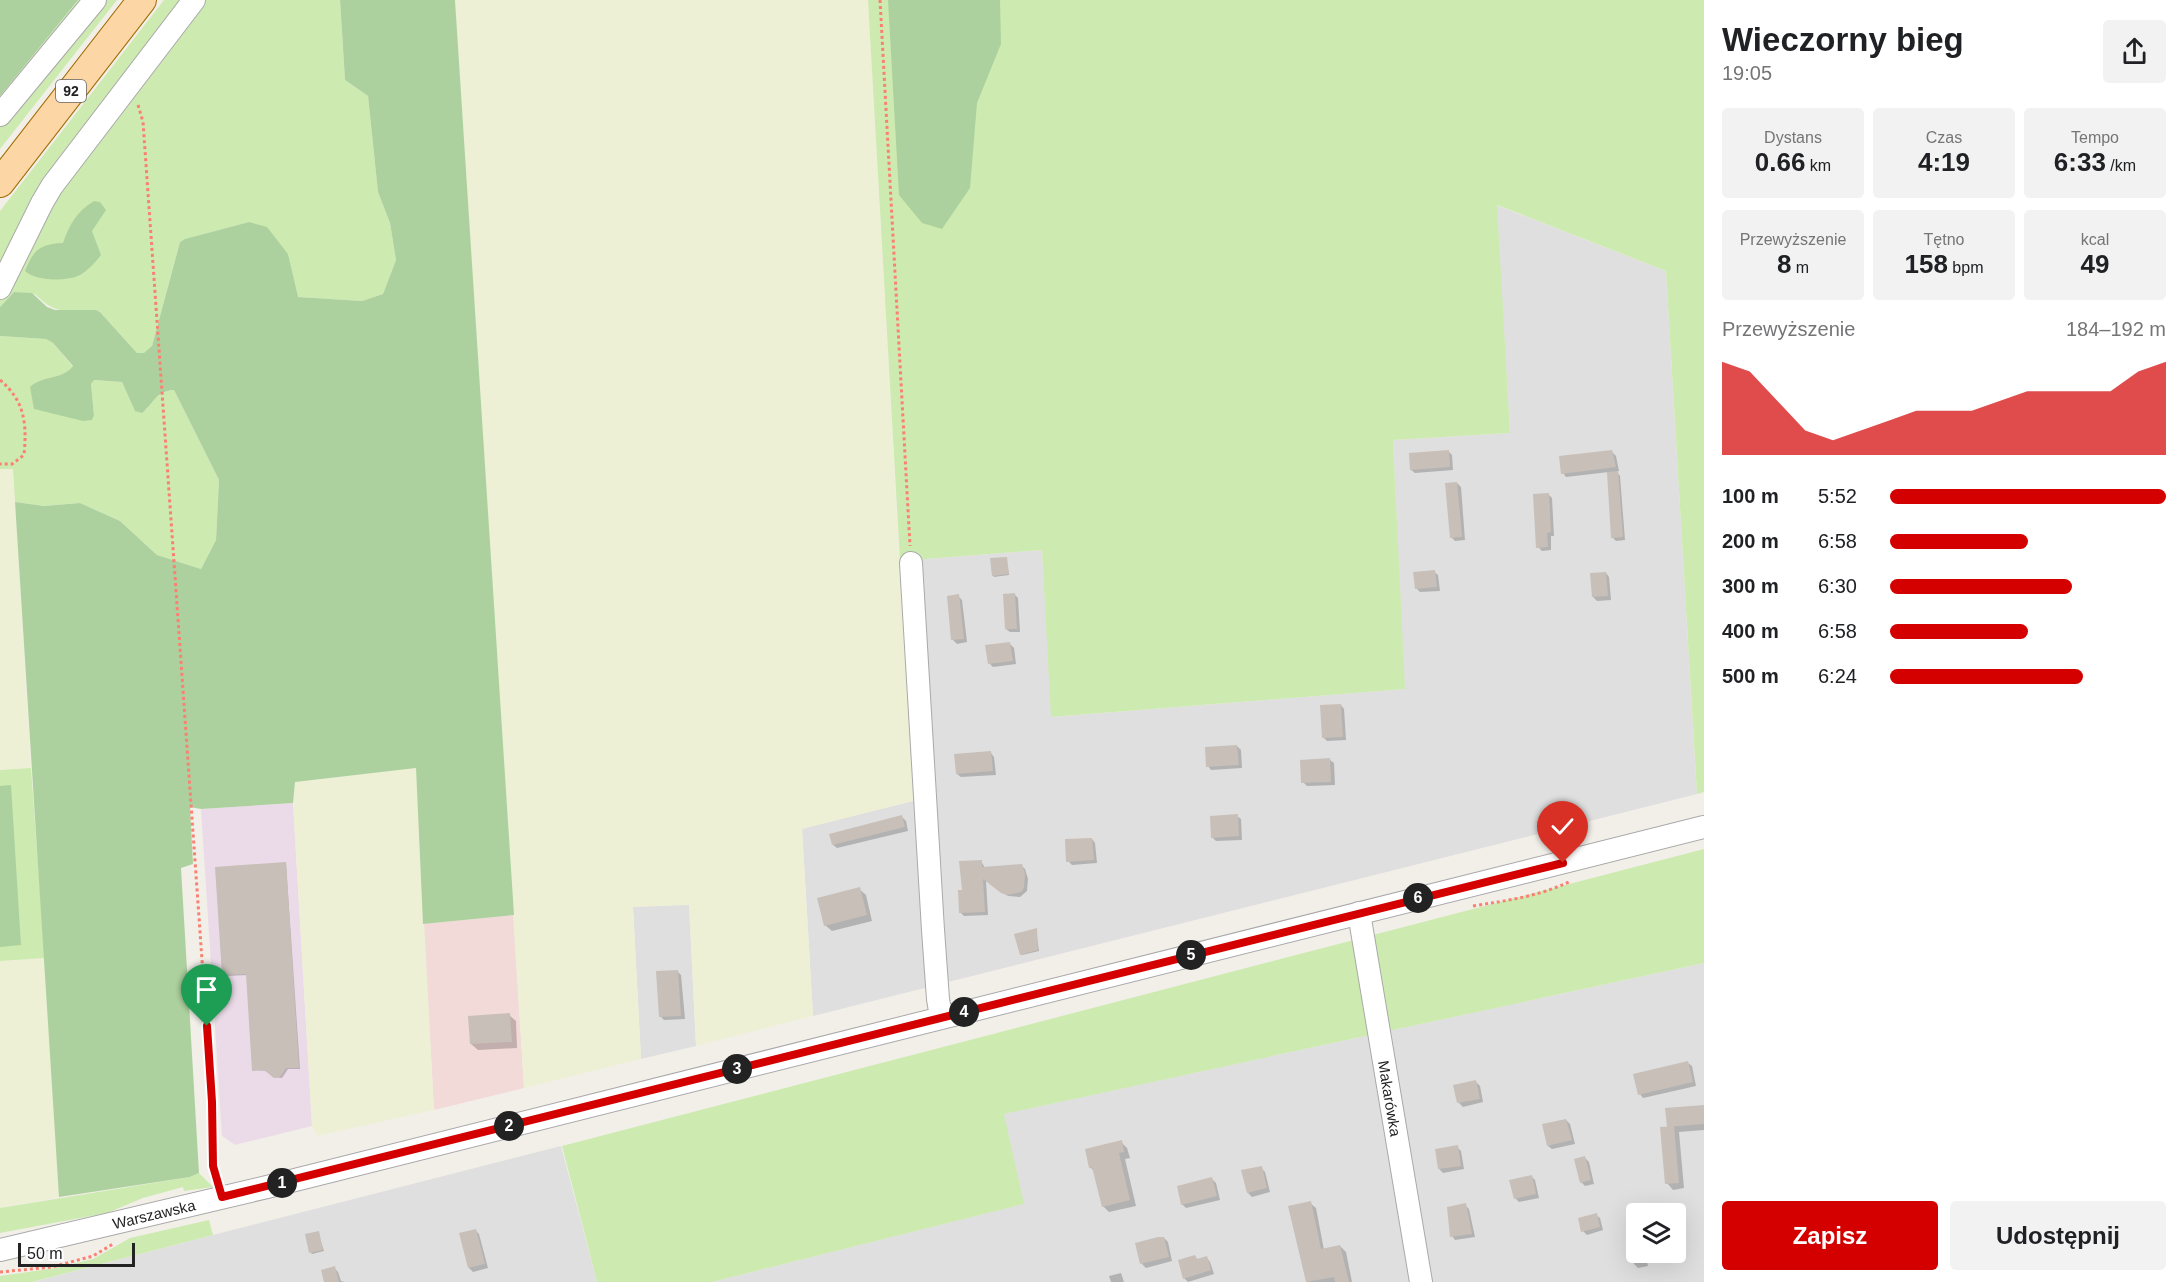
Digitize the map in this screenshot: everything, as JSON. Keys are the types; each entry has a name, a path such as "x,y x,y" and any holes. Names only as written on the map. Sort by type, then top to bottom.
{"main road":[{"name":"92","path":"0,183 142,0"}],"street":[{"path":"0,115 95,0"},
{"path":"0,288 52,186 194,0"},
{"path":"911,562 934,953 941,1017"},
{"name":"Warszawska","path":"0,1250 222,1197 1704,827"},
{"name":"Makarówka","path":"1359,913 1421,1282"}],"path":[{"path":"880,0 911,562"},
{"path":"131,81 143,122 212,1102 213,1166 222,1197"},
{"path":"0,380 11,389 22,410 26,434 24,455 12,464 0,464"},
{"path":"1465,907 1504,903 1540,894 1573,880"},
{"path":"0,1272 52,1267 97,1253"}],"shaded area":[{"path":"1496,205 1666,271 1697,794 813,1016 802,828 913,801 900,561 1042,550 1052,717 1404,689 1393,440 1510,433"},
{"path":"293,803 312,1126 235,1145 222,1136 201,809"},
{"path":"689,904 696,1046 641,1059 633,907"},
{"path":"514,915 524,1088 434,1110 423,924"},
{"path":"1704,963 1704,1282 712,1282 1023,1204 1003,1114"},
{"path":"561,1146 597,1282 33,1282 213,1235"}],"green space":[{"path":"0,0 78,0 0,96"},
{"path":"78,0 117,0 0,149 0,96"},
{"path":"164,0 340,0 345,80 368,96 378,192 390,223 396,260 383,294 362,301 297,297 288,254 249,222 180,242 152,346 144,354 137,353 96,310 56,309 35,294 14,292 0,307 0,211"},
{"path":"340,0 455,0 514,915 423,924 416,768 295,782 293,803 201,809 190,807 193,864 181,868 199,1173 190,1177 59,1197 15,502 44,506 80,503 120,521 157,555 201,569 216,540 219,480 174,390 159,395 142,413 135,411 122,382 94,380 91,384 94,415 92,420 83,421 34,409 30,387 40,381 64,374 73,366 53,343 46,339 0,336 0,307 14,292 32,293 47,307 55,310 96,310 137,353 144,353 152,346 180,242 249,222 267,227 288,254 298,297 362,301 383,294 396,260 390,223 378,192 368,96 345,80"},
{"path":"455,0 868,0 913,801 802,829 813,1016 696,1046 689,905 633,907 641,1059 524,1088"},
{"path":"868,0 1704,0 1704,792 1697,794 1666,271 1497,205 1510,433 1393,440 1405,689 1051,717 1042,550 900,561"},
{"path":"888,0 1000,0 1001,44 977,103 970,188 942,229 922,223 899,195"},
{"path":"94,201 100,202 106,210 92,231 101,255 94,263 80,275 67,279 43,279 25,271 32,257 43,246 63,243 74,219"},
{"path":"0,336 46,339 53,343 73,367 68,373 34,383 94,415 91,384 93,380 122,382 135,410 146,410 157,397 174,390 219,480 216,540 201,569 157,555 120,521 80,503 44,506 15,502 13,469 0,469"},
{"path":"13,468 31,768 0,770 0,469"},
{"path":"31,768 45,958 0,961 0,770"},
{"path":"416,768 434,1110 317,1136 312,1126 293,803 295,782"},
{"path":"11,785 21,945 0,947 0,786"},
{"path":"1704,849 1704,963 1004,1114 1024,1204 712,1282 597,1282 562,1146"},
{"path":"45,958 59,1197 0,1208 0,961"},
{"path":"199,1173 213,1187 184,1191 183,1187 143,1198 107,1213 0,1233 0,1208 190,1177"},
{"path":"209,1220 213,1235 32,1282 0,1282 0,1276 56,1268 93,1259 130,1238"}],"building":[{"path":"1449,450 1450,467 1410,470 1409,453"},
{"path":"1612,450 1616,467 1561,474 1559,456"},
{"path":"1618,471 1623,537 1611,538 1607,472"},
{"path":"1457,482 1462,537 1450,538 1445,483"},
{"path":"1549,493 1551,532 1547,533 1548,547 1536,548 1533,494"},
{"path":"1007,557 1009,574 992,576 990,558"},
{"path":"1435,570 1437,587 1415,589 1413,572"},
{"path":"1606,572 1608,596 1592,597 1590,573"},
{"path":"1015,593 1017,629 1005,629 1003,594"},
{"path":"959,594 964,639 951,640 947,596"},
{"path":"1010,642 1013,661 988,664 985,645"},
{"path":"1341,704 1343,737 1322,738 1320,705"},
{"path":"1237,745 1239,765 1206,767 1205,747"},
{"path":"991,751 993,771 956,774 954,754"},
{"path":"1330,758 1331,782 1301,783 1300,760"},
{"path":"1238,814 1239,836 1211,838 1210,816"},
{"path":"902,815 905,827 832,845 829,834"},
{"path":"1092,838 1094,860 1066,862 1065,839"},
{"path":"982,860 982,867 1022,864 1025,874 1024,888 1021,892 1007,895 983,879 985,912 959,913 958,890 962,890 959,861"},
{"path":"286,862 299,1068 286,1068 280,1077 274,1078 264,1070 252,1071 246,974 222,975 215,867"},
{"path":"860,887 867,915 824,926 817,898"},
{"path":"1037,928 1038,950 1020,955 1014,934"},
{"path":"678,970 681,1016 659,1017 656,971"},
{"path":"510,1013 512,1042 470,1044 468,1016"},
{"path":"1688,1061 1693,1082 1638,1095 1633,1074"},
{"path":"1476,1080 1480,1099 1457,1103 1453,1085"},
{"path":"1704,1105 1704,1124 1667,1127 1665,1108"},
{"path":"1566,1119 1572,1140 1547,1146 1542,1124"},
{"path":"1674,1126 1679,1183 1665,1184 1660,1127"},
{"path":"1122,1140 1124,1152 1119,1153 1130,1200 1102,1207 1085,1149"},
{"path":"1458,1145 1461,1166 1438,1169 1435,1149"},
{"path":"1585,1156 1591,1180 1580,1183 1574,1159"},
{"path":"1262,1166 1267,1188 1247,1193 1241,1170"},
{"path":"1532,1175 1536,1194 1514,1199 1509,1180"},
{"path":"1212,1177 1217,1196 1181,1205 1177,1186"},
{"path":"1311,1201 1321,1249 1340,1245 1349,1282 1335,1282 1334,1277 1306,1282 1288,1206"},
{"path":"1466,1203 1472,1234 1450,1237 1447,1207"},
{"path":"1597,1213 1600,1227 1581,1232 1578,1218"},
{"path":"476,1229 485,1264 468,1268 459,1233"},
{"path":"319,1231 323,1250 309,1253 305,1234"},
{"path":"1164,1237 1169,1257 1140,1264 1135,1243"},
{"path":"1195,1255 1197,1259 1207,1256 1211,1270 1183,1279 1178,1260"},
{"path":"335,1266 339,1282 324,1282 321,1270"}],"route":[{"path":"207,1026 213,1166 222,1197 1563,863"}]}
